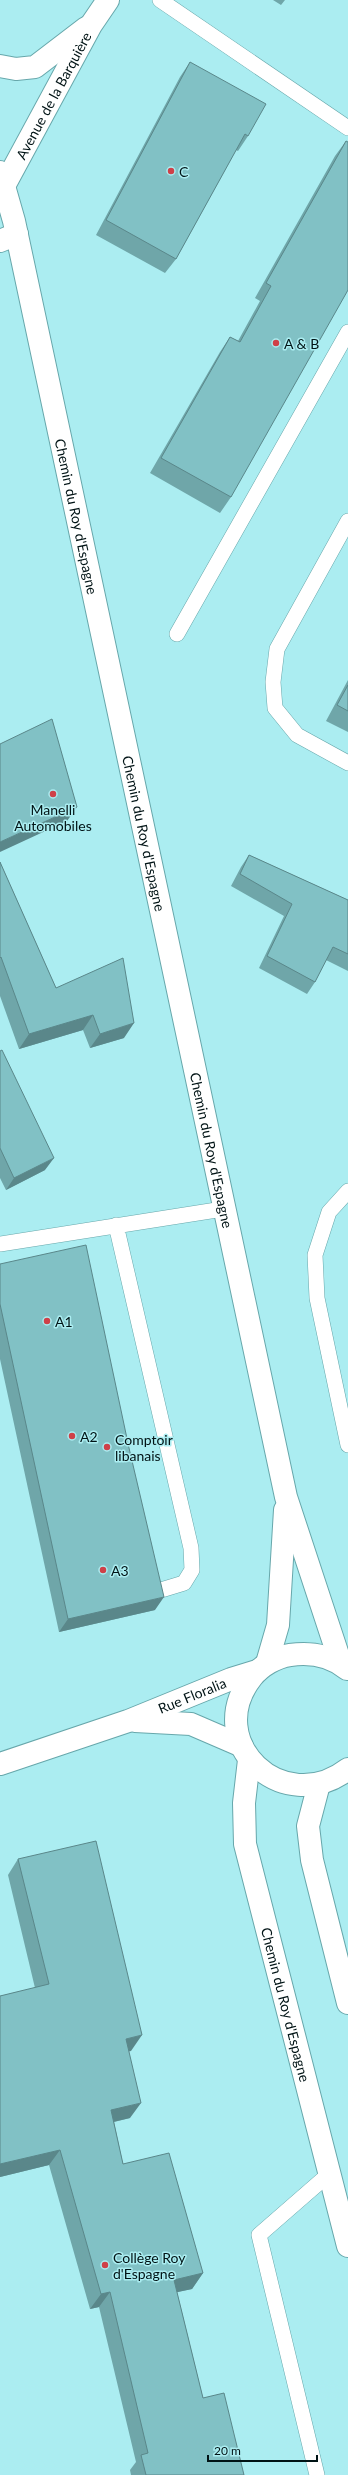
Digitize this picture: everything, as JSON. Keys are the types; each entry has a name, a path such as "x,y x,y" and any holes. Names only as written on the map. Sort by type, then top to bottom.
{"street":[{"name":"Avenue de la Barquière","path":"2,179 90,25 108,0"},
{"name":"Avenue de la Barquière","path":"0,66 16,69 35,67 90,25"},
{"name":"Chemin du Roy d'Espagne","path":"2,179 8,237 286,1496 345,1667"},
{"name":"Chemin du Roy d'Espagne","path":"262,1667 278,1625 286,1496"},
{"name":"Rue Floralia","path":"0,1764 128,1721 262,1667 285,1655 305,1653 324,1656 345,1667"},
{"path":"262,1667 245,1687 238,1706 236,1726 245,1753 263,1774 281,1783 300,1786 319,1784 336,1778 348,1769"},
{"name":"Rue Floralia","path":"128,1721 191,1724 245,1753"},
{"name":"Chemin du Roy d'Espagne","path":"245,1753 245,1844 348,2246"},
{"path":"319,1784 308,1826 312,1860 348,2003"}],"lane":[{"path":"160,0 348,128"},
{"path":"176,634 348,332"},
{"path":"348,521 277,648 273,682 275,708 297,735 348,763"},
{"path":"348,1191 329,1212 315,1255 317,1298 348,1445"},
{"path":"0,1244 223,1209"},
{"path":"116,1225 191,1548 192,1570 184,1583 161,1590"},
{"path":"317,2475 259,2236 329,2174"}],"building":[{"name":"C","path":"190,62 266,104 248,136 245,134 176,259 106,220"},
{"name":"A & B","path":"346,141 348,142 348,290 231,497 161,458 230,337 240,342 271,286 266,283"},
{"path":"348,685 348,711 337,705"},
{"path":"52,719 77,807 0,842 0,744"},
{"path":"249,855 348,900 348,954 333,947 315,982 267,956 292,904 240,874"},
{"path":"0,862 56,988 123,958 134,1023 100,1034 93,1015 29,1034 1,957 0,958"},
{"path":"2,1050 54,1158 14,1178 0,1148 0,1051"},
{"path":"86,1245 129,1448 164,1597 68,1619 0,1304 0,1264"},
{"path":"96,1841 142,2035 126,2039 141,2103 111,2110 123,2164 169,2153 203,2273 174,2280 203,2398 224,2393 244,2475 146,2475 141,2455 148,2453 110,2292 101,2294 60,2150 0,2164 0,1996 49,1984 18,1859"}],"place":[{"name":"C","path":"171,171"},
{"name":"A & B","path":"276,343"},
{"name":"Manelli Automobiles","path":"53,794"},
{"name":"A1","path":"47,1321"},
{"name":"A2","path":"72,1436"},
{"name":"Comptoir libanais","path":"107,1447"},
{"name":"A3","path":"103,1570"},
{"name":"Collège Roy d'Espagne","path":"105,2265"}]}
